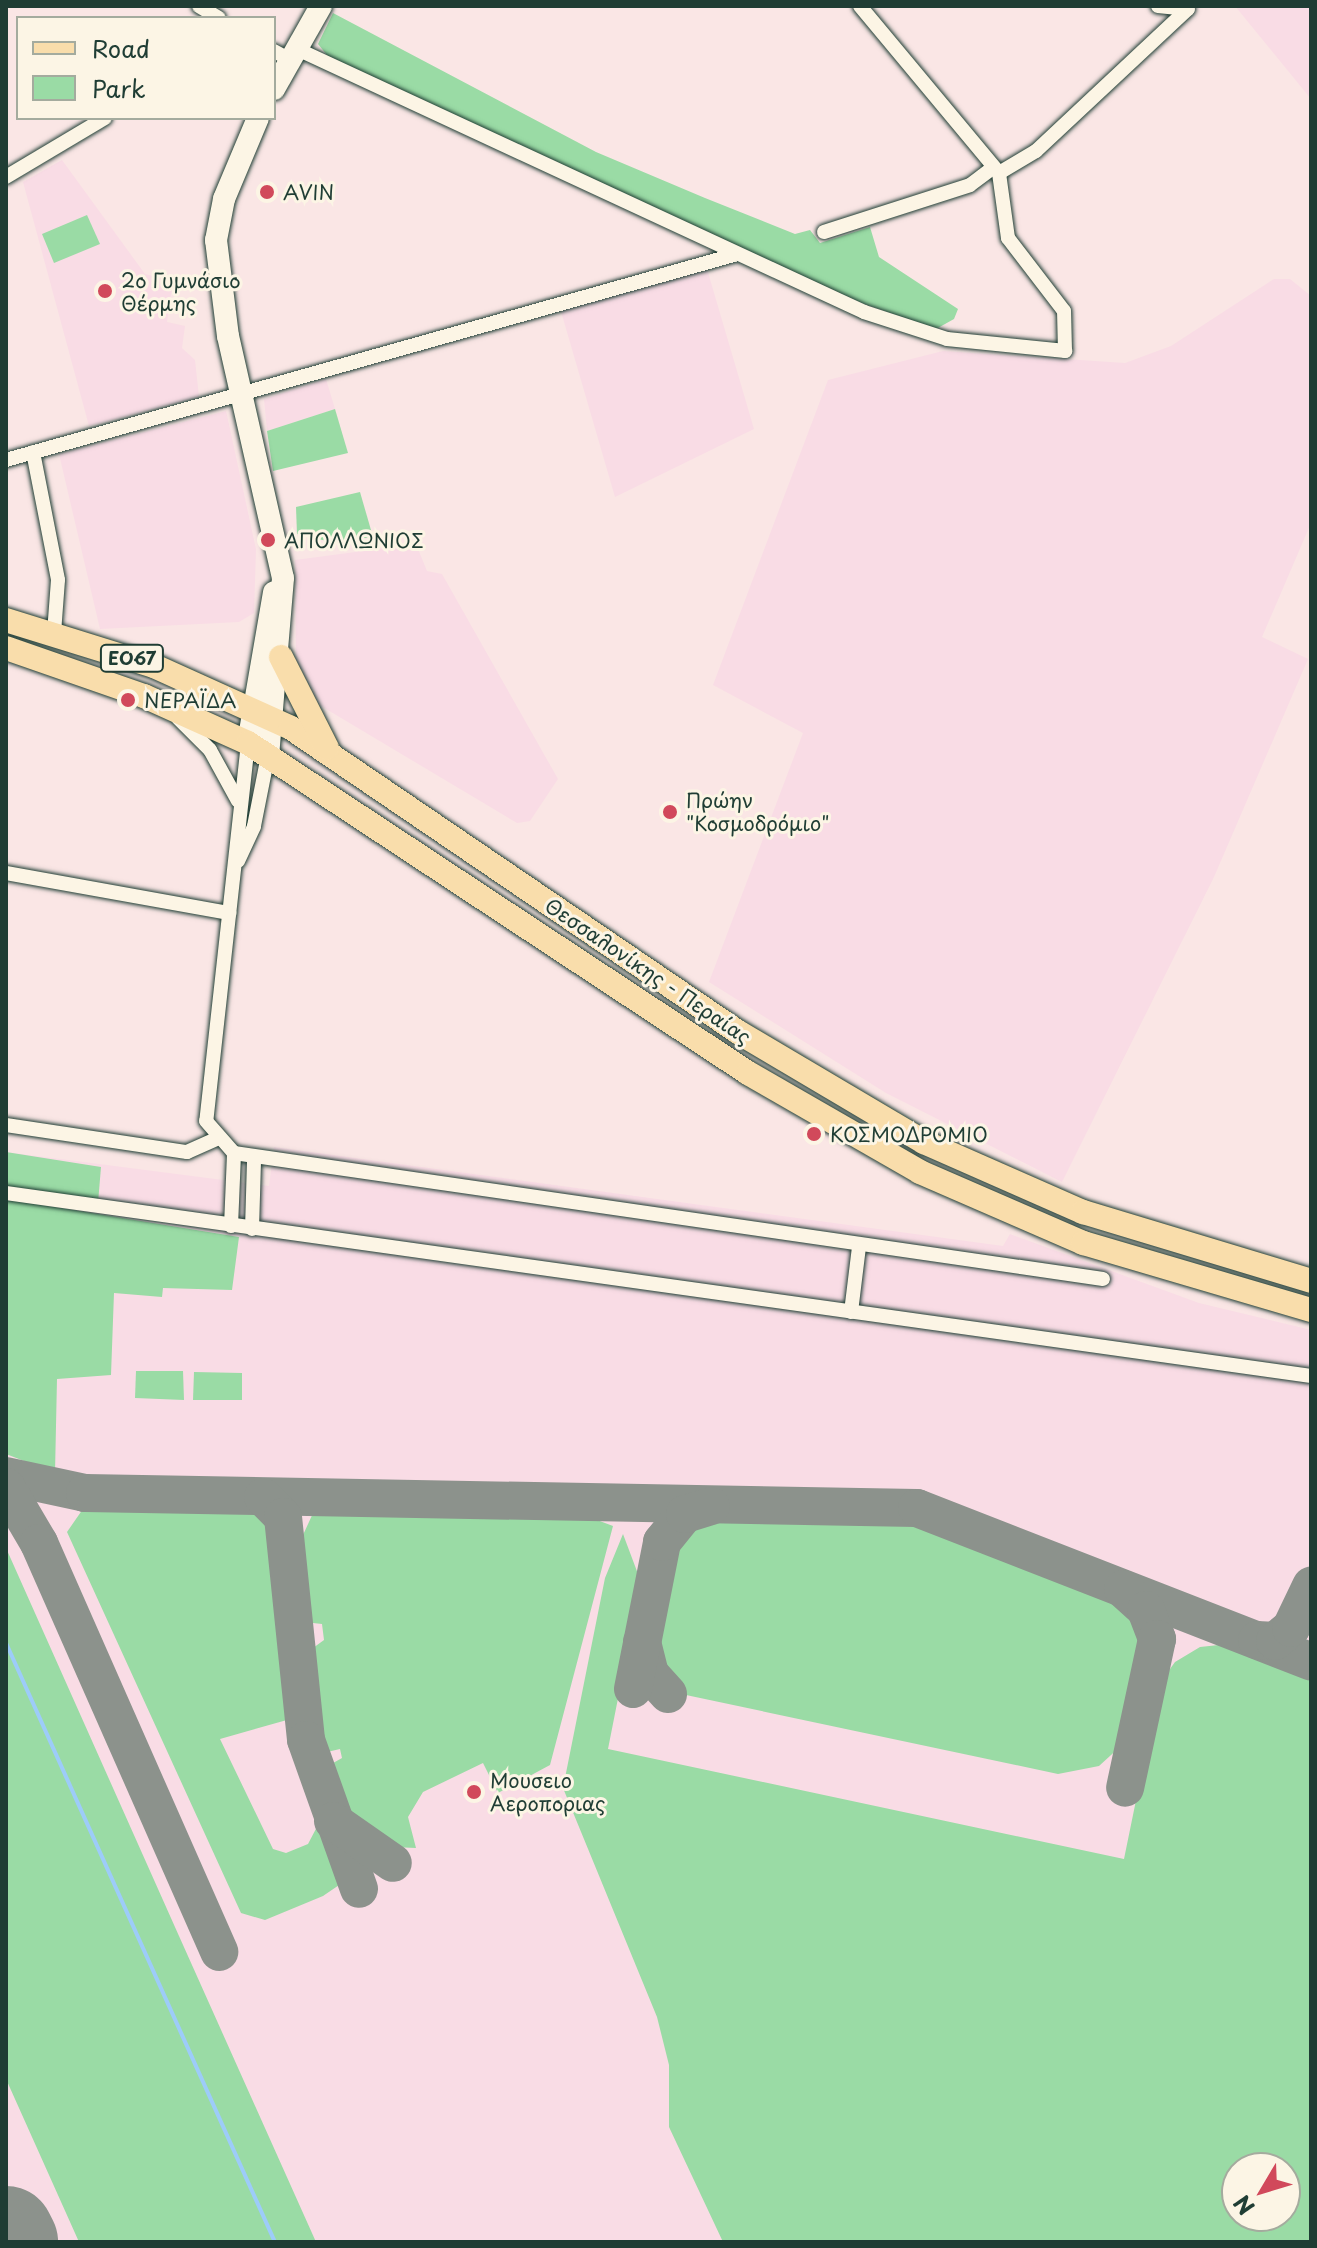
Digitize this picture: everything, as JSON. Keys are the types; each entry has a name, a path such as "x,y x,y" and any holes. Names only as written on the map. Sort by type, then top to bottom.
{"main road":[{"path":"276,84 291,50 319,10"},
{"path":"250,125 216,240 241,392 278,560 281,657 299,703 334,756"},
{"path":"258,749 278,560"},
{"name":"Θεσσαλονίκης - Περαίας","path":"6,620 54,633 262,713 334,756 750,1040 924,1142 1083,1212 1311,1281"},
{"name":"Θεσσαλονίκης - Περαίας","path":"6,648 144,696 258,749 748,1073 920,1172 1083,1243 1311,1310"},
{"path":"262,713 281,657"}],"street":[{"path":"291,50 734,255 933,336 1065,351 1064,311 1008,238 995,171 860,6"},
{"path":"1160,7 1173,23"},
{"path":"1160,7 1190,8"},
{"path":"824,232 970,185 1036,151 1190,8"},
{"path":"6,177 102,120"},
{"path":"6,460 734,255"},
{"path":"33,452 58,580 54,633"},
{"path":"144,696 200,739 239,802"},
{"path":"258,749 239,802 237,861 206,1121 216,1139 234,1153 254,1160 1103,1279"},
{"path":"237,861 254,826 258,749"},
{"path":"6,873 229,913"},
{"path":"6,1125 187,1152 216,1139"},
{"path":"231,1226 234,1153"},
{"path":"252,1229 254,1160"},
{"path":"6,1193 1311,1376"},
{"path":"851,1312 859,1247"}],"shaded area":[{"path":"1235,6 1311,6 1311,99"},
{"path":"62,160 145,274 173,281 167,322 185,326 182,348 195,360 199,397 89,426 23,182"},
{"path":"707,269 754,429 615,497 560,308"},
{"path":"1274,279 1290,279 1311,296 1311,523 1262,637 1308,659 1214,877 1062,1182 886,1093 709,982 803,733 713,685 828,380 943,351 1125,363 1171,346"},
{"path":"326,379 335,409 267,431 264,399"},
{"path":"226,411 256,549 254,613 239,622 100,629 59,454"},
{"path":"416,544 427,571 442,574 558,779 530,821 517,823 311,700 296,660 295,560"},
{"path":"274,1147 1003,1246 1010,1234 1199,1303 1311,1330 1311,2242 6,2242 6,1152 269,1186"}],"green space":[{"path":"333,13 596,152 795,234 810,230 820,243 870,227 879,257 958,309 954,319 936,329 859,302 331,60 318,44"},
{"path":"87,215 100,244 54,263 42,234"},
{"path":"335,409 348,453 273,471 267,431"},
{"path":"360,492 373,537 331,542 297,534 296,507"},
{"path":"6,1152 101,1167 98,1203 6,1189"},
{"path":"6,1199 239,1237 232,1290 163,1288 162,1297 114,1293 111,1375 57,1379 55,1473 6,1454"},
{"path":"136,1371 183,1371 184,1400 135,1398"},
{"path":"194,1372 242,1373 242,1400 193,1400"},
{"path":"85,1506 270,1509 294,1718 220,1739 273,1849 286,1853 308,1844 319,1823 327,1823 345,1881 323,1896 265,1920 241,1913 67,1532"},
{"path":"314,1511 581,1514 613,1526 550,1765 498,1793 483,1763 423,1792 408,1817 416,1848 393,1847 347,1820 326,1767 342,1758 340,1749 327,1752 317,1743 302,1656 324,1640 322,1624 304,1622 296,1612 292,1559"},
{"path":"723,1516 939,1526 1107,1594 1129,1614 1144,1645 1122,1745 1099,1766 1058,1774 686,1695 657,1661 653,1628 674,1546 692,1527"},
{"path":"623,1534 641,1582 608,1749 1124,1859 1160,1683 1175,1662 1200,1647 1228,1644 1311,1676 1311,2242 723,2242 669,2127 669,2065 657,2017 563,1788 605,1578"},
{"path":"6,1548 316,2242 79,2242 6,2079"}],"waterway":[{"path":"6,1643 275,2242"}],"taxiway":[{"path":"6,1476 85,1493 917,1508 1311,1662"},
{"path":"6,1487 39,1543 219,1952"},
{"path":"263,1497 283,1517 306,1740 359,1889"},
{"path":"633,1689 662,1542 685,1514 711,1506"},
{"path":"1257,1640 1275,1641 1291,1628 1311,1586"},
{"path":"1123,1589 1146,1610 1157,1639 1125,1788"},
{"path":"642,1642 650,1674 668,1694"},
{"path":"333,1821 393,1863"}],"runway":[{"path":"6,2234 10,2242"}],"place":[{"name":"AVIN","path":"267,192"},
{"name":"2ο Γυμνάσιο Θέρμης","path":"105,291"},
{"name":"ΑΠΟΛΛΩΝΙΟΣ","path":"268,540"},
{"name":"ΝΕΡΑΪΔΑ","path":"128,700"},
{"name":"Πρώην \"Κοσμοδρόμιο\"","path":"670,812"},
{"name":"ΚΟΣΜΟΔΡΟΜΙΟ","path":"814,1134"},
{"name":"Μουσειο Αεροποριας","path":"474,1792"}]}
